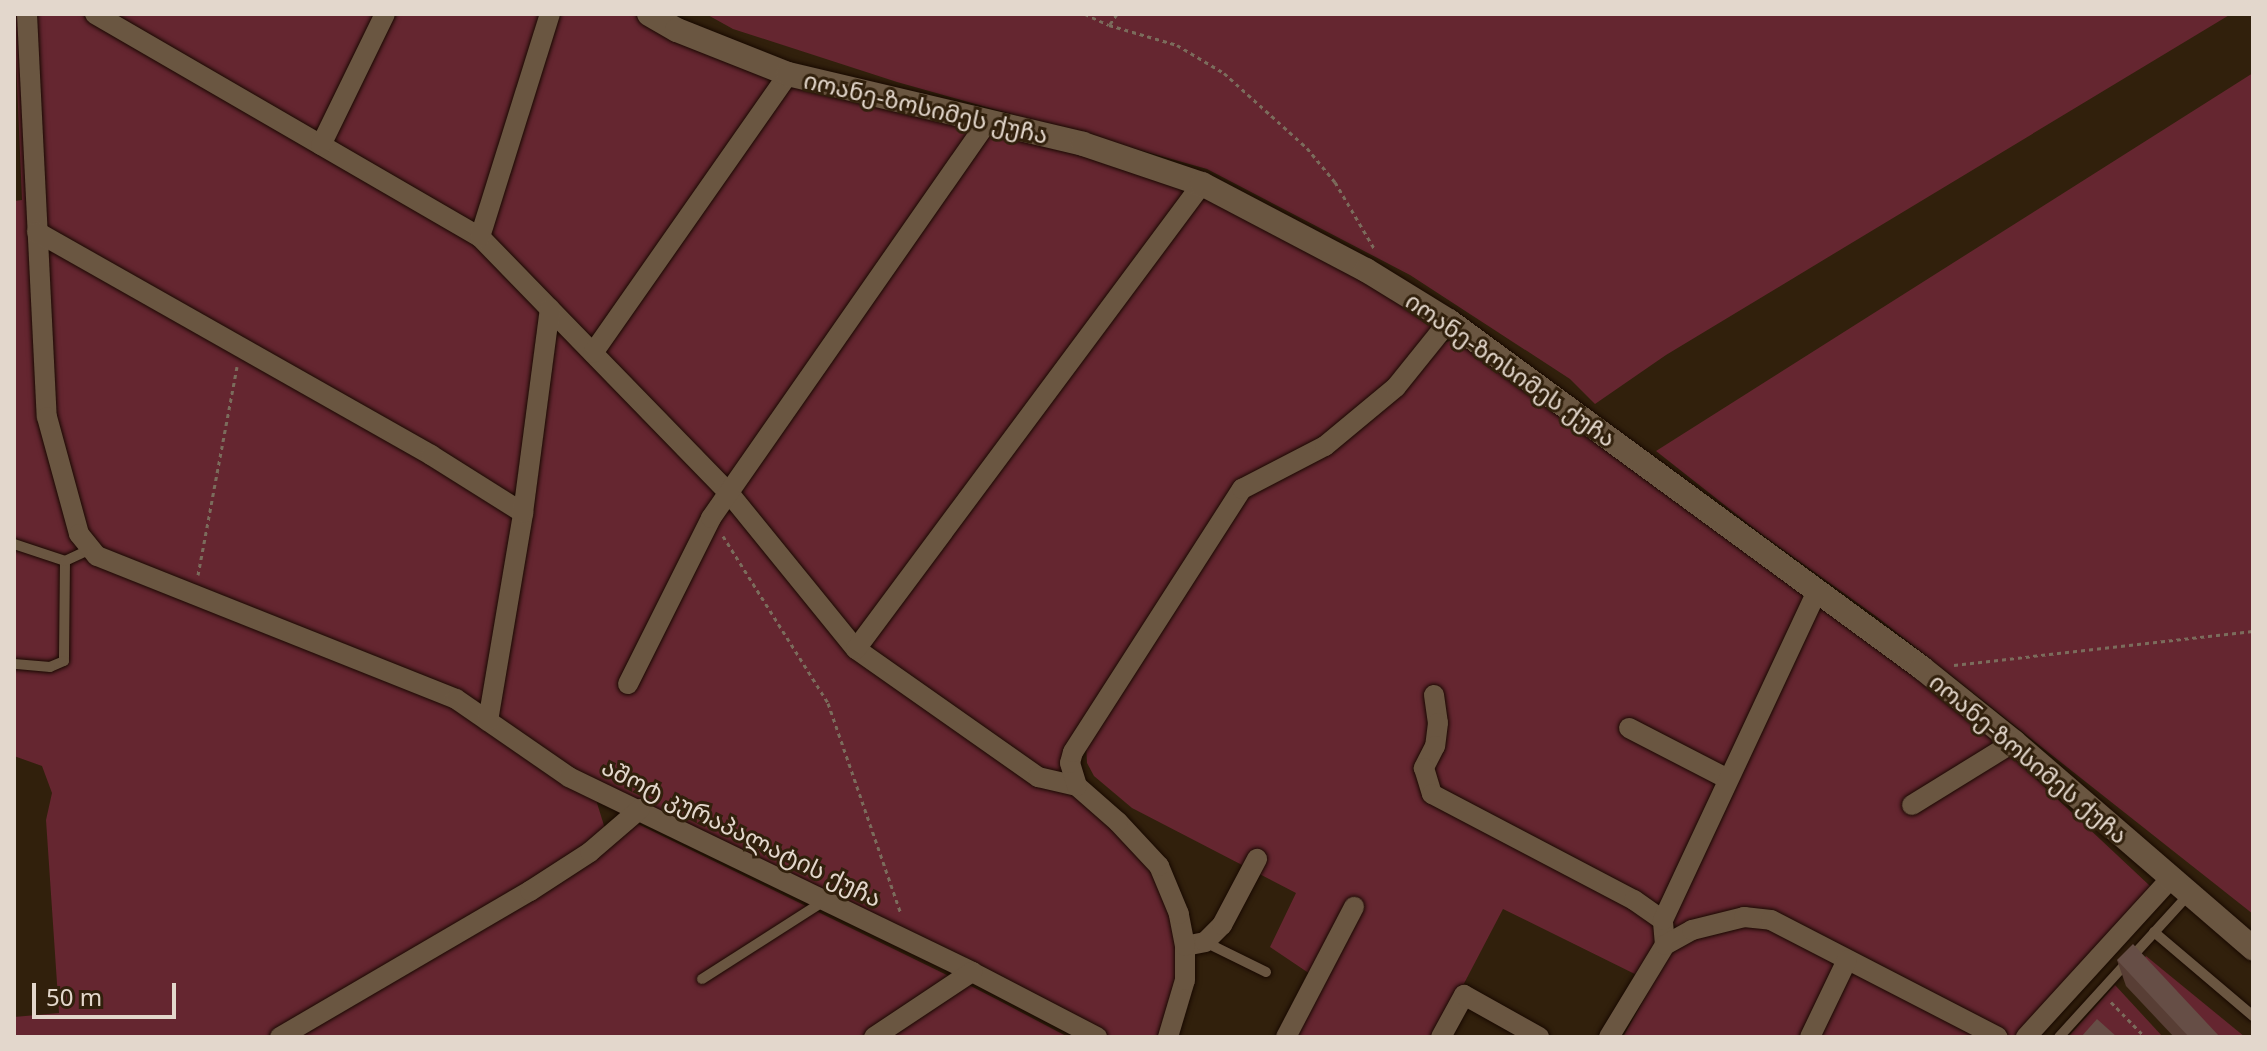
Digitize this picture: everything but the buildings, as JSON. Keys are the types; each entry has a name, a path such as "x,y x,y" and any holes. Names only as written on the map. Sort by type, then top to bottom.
{"street":[{"path":"27,14 47,417 79,534 91,549"},
{"path":"95,14 480,237 729,493 856,649 1038,777 1077,786 1118,822 1159,866 1195,944"},
{"path":"321,145 385,14"},
{"path":"480,237 550,14"},
{"name":"იოანე-ზოსიმეს ქუჩა","path":"649,14 677,30 788,74 1083,144 1202,184 1366,270 1449,321 1922,668 2014,742 2253,948"},
{"path":"593,353 788,74"},
{"path":"628,684 711,518 987,122"},
{"path":"856,649 1202,184"},
{"path":"37,232 431,455 523,513"},
{"path":"488,721 523,513 550,309"},
{"path":"1077,786 1070,763 1073,752 1242,489 1325,446 1396,387 1449,321"},
{"name":"აშოტ კურაპალატის ქუჩა","path":"91,549 97,556 456,699 569,777 972,972 1097,1037"},
{"path":"1665,945 1663,920 1726,778 1817,591"},
{"path":"1434,695 1438,723 1435,746 1424,768 1432,794 1634,900 1663,920"},
{"path":"1629,728 1726,778"},
{"path":"1912,805 2014,742"},
{"path":"280,1037 530,891 590,852 640,809"},
{"path":"1168,1037 1195,944 1222,925 1257,859"},
{"path":"2026,1037 2180,886"},
{"path":"1286,1037 1354,907"},
{"path":"1609,1037 1665,945 1692,930 1744,917 1771,920 1998,1037"},
{"path":"1810,1037 1847,960"},
{"path":"874,1037 972,972"},
{"path":"1441,1037 1464,995 1539,1037"}],"lane":[{"path":"14,544 65,561 91,549"},
{"path":"14,664 50,667 64,661 65,561"},
{"path":"2059,1037 2154,932 2180,886"},
{"path":"702,979 824,901"},
{"path":"2154,932 2253,1016"},
{"path":"1195,944 1266,972"}],"path":[{"path":"1085,14 1109,25 1177,45 1224,73 1307,148 1335,182 1379,256"},
{"path":"1109,25 1117,14"},
{"path":"194,595 240,347"},
{"path":"711,518 828,703 911,944"},
{"path":"1922,668 2253,631"},
{"path":"2100,991 2145,1037"}],"shaded area":[{"path":"14,14 22,14 47,417 27,14 649,14 677,30 1202,184 1449,321 1325,446 1242,489 1070,764 1159,866 1185,946 1168,1037 1097,1037 593,790 606,832 280,1037 14,1037 14,1017 59,1013 46,820 52,793 42,766 14,756 14,201 22,200"},
{"path":"706,14 2231,14 1666,355 1595,404 1570,379 1410,275 1207,169 897,82 733,29"},
{"path":"2253,73 2253,914 1877,617 1760,533 1656,451"},
{"path":"1461,338 1890,656 1986,732 2165,900 2032,1037 1623,1037 1653,983 1503,909 1436,1037 1294,1037 1322,982 1270,947 1296,893 1132,808 1094,776 1087,763 1086,745 1244,500 1446,342"},
{"path":"632,821 953,978 864,1037 291,1037"},
{"path":"2146,956 2245,1037 2211,1037 2140,963"},
{"path":"963,982 998,1000 1068,1037 879,1037"},
{"path":"2115,985 2163,1037 2068,1037"}]}
